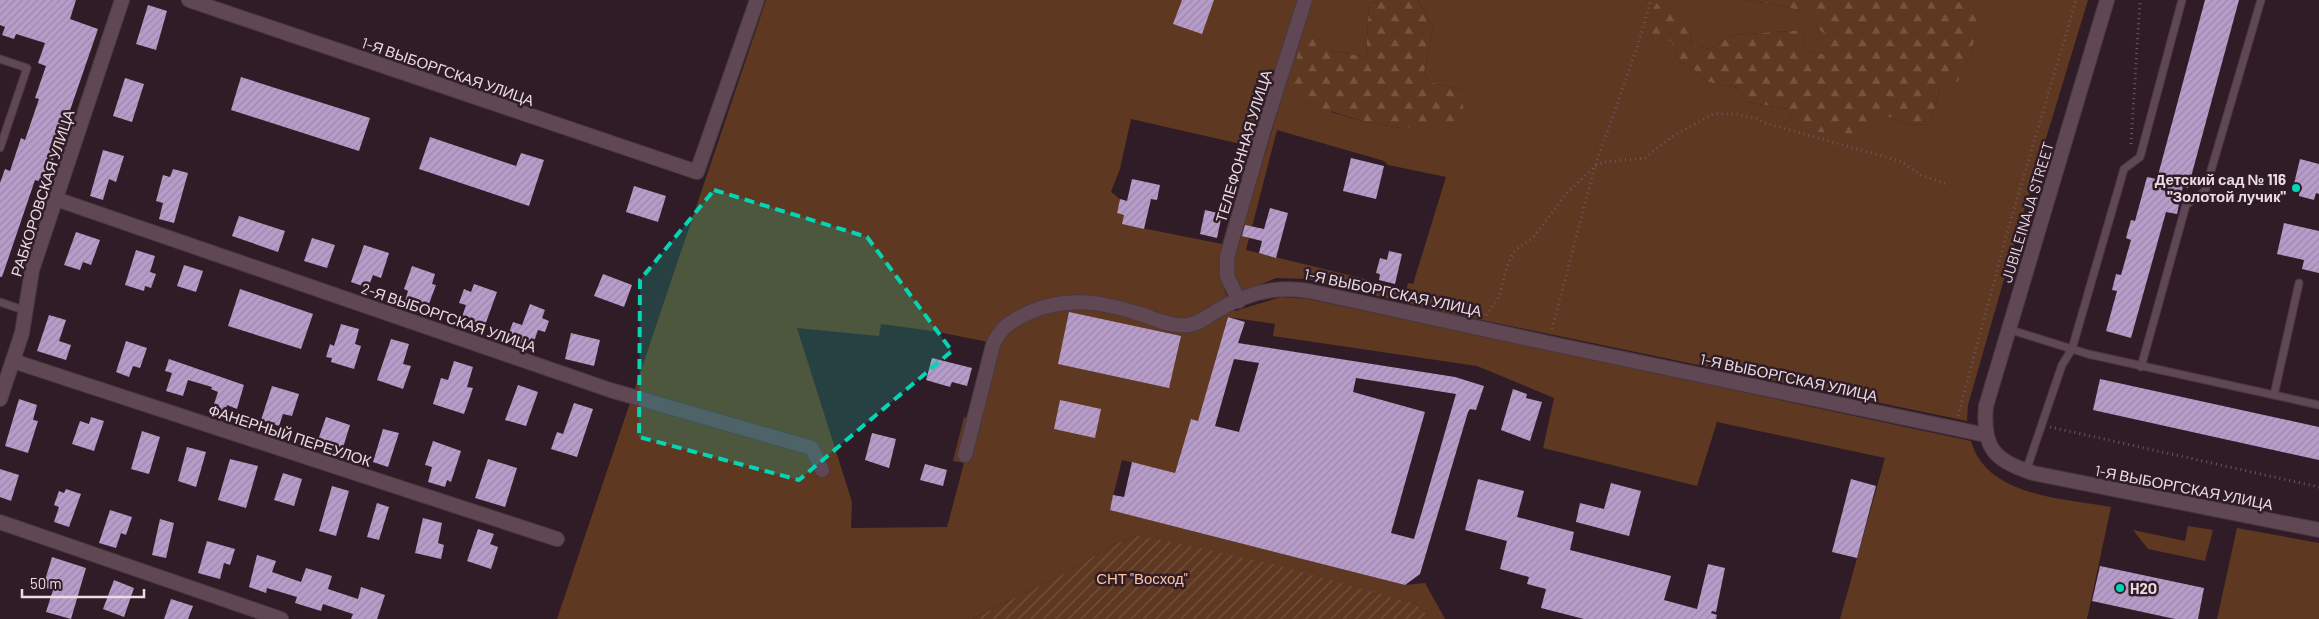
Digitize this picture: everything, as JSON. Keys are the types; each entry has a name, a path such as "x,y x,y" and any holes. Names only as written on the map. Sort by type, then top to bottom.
{"street":[{"name":"РАБКОРОВСКАЯ УЛИЦА","path":"0,398 13,361 26,310 32,270 122,0"},
{"name":"1-Я ВЫБОРГСКАЯ УЛИЦА","path":"189,0 697,172 757,0"},
{"name":"ТЕЛЕФОННАЯ УЛИЦА","path":"1238,301 1227,276 1226,257 1305,0"},
{"name":"JUBILEINAJA STREET","path":"1986,435 1986,406 2107,0"},
{"name":"2-Я ВЫБОРГСКАЯ УЛИЦА","path":"56,199 610,390 812,448 822,470"},
{"name":"1-Я ВЫБОРГСКАЯ УЛИЦА","path":"965,455 993,345 997,335 1012,321 1052,304 1084,302 1126,310 1171,324 1187,326 1200,322 1238,301 1273,289 1294,289 1986,435 1998,458 2005,463 2026,471 2319,530"},
{"name":"ФАНЕРНЫЙ ПЕРЕУЛОК","path":"13,361 558,539"},
{"path":"0,522 281,619"}],"lane":[{"path":"2026,471 2062,365 2072,349 2124,169 2140,157 2182,0"},
{"path":"2141,367 2186,205 2205,192 2261,0"},
{"path":"0,59 28,68 0,148"},
{"path":"2274,395 2299,283"},
{"path":"0,302 26,310"},
{"path":"2008,329 2072,349 2141,367 2319,405"}],"path":[{"path":"1548,343 1595,166 1637,48 1651,0"},
{"path":"1955,429 2007,233 2076,0"},
{"path":"2130,165 2140,0"},
{"path":"1481,327 1485,316 1499,297 1507,266 1514,250 1533,238 1567,193 1595,166 1604,162 1645,158 1670,138 1712,114 1736,114 1900,161 1920,175 1946,184"},
{"path":"2042,425 2319,487"}],"highlighted area":[{"path":"714,190 867,237 952,351 799,480 639,437 640,280"}],"green space":[{"path":"766,0 1300,0 1222,276 1225,292 1235,311 1281,297 1308,299 1971,441 1980,460 1993,474 2010,484 2029,492 2050,497 2111,507 2087,619 1840,619 1885,458 1717,422 1697,486 1543,448 1554,398 1477,366 1273,336 1275,324 1228,317 1200,416 1198,421 1191,419 1175,473 1122,460 1110,509 1405,585 1425,583 1445,619 1431,619 1417,604 1138,535 1113,545 1064,574 972,619 557,619","holes":["1131,119 1245,145 1247,160 1222,244 1122,224 1124,215 1117,213 1120,199 1111,192 1120,169","881,324 933,331 988,342 968,418 964,417 953,461 964,463 947,527 851,528 852,502 797,328 879,336"]},
{"path":"1311,0 1382,0 1369,4 1366,57 1329,50 1331,112 1366,122 1401,128 1461,89 1429,82 1424,73 1433,29 1418,0 1746,0 1788,7 1813,15 1818,29 1833,39 1823,54 1804,51 1803,30 1732,35 1710,49 1692,45 1690,30 1671,41 1679,62 1689,65 1708,82 1738,88 1748,102 1787,109 1794,122 1891,117 1905,124 1930,125 1940,88 1958,80 1971,52 1979,19 1957,0 2088,0 2017,234 1968,405 1967,421 1448,313 1307,279 1276,278 1242,292 1235,275 1234,258","holes":["1277,130 1384,161 1388,165 1446,177 1413,284 1408,283 1406,292 1374,284 1369,280 1246,250"]},
{"path":"1382,0 1418,0 1433,29 1424,73 1429,82 1461,89 1465,120 1459,126 1401,128 1366,122 1288,98 1301,40 1313,34 1323,35 1329,50 1366,57 1369,4"},
{"path":"1746,0 1957,0 1980,18 1971,52 1958,81 1940,88 1930,125 1905,124 1891,117 1874,117 1864,134 1818,132 1794,122 1787,109 1748,102 1738,88 1708,82 1689,65 1679,62 1671,41 1653,36 1647,18 1657,3 1672,3 1690,30 1692,45 1710,49 1732,35 1803,30 1804,51 1823,54 1832,39 1818,29 1812,15 1788,7"},
{"path":"2188,526 2213,530 2205,561 2148,549 2133,530 2185,541"},
{"path":"2237,528 2319,543 2319,619 2217,619"},
{"name":"СНТ \"Восход\"","path":"1138,535 1269,563 1417,604 1431,619 972,619 1064,574 1113,545"}],"building":[{"path":"0,0 76,0 70,19 98,29 45,183 35,180 2,277 0,277 0,183 5,169 10,171 21,138 25,140 39,99 35,98 46,66 38,63 45,43 16,34 14,39 2,35 5,27 0,25"},
{"path":"1182,0 1214,0 1202,34 1173,24"},
{"path":"2205,0 2239,0 2188,188 2183,186 2177,214 2166,212 2131,338 2106,331 2117,291 2112,290 2116,274 2121,275 2131,240 2126,238 2131,220 2135,221 2147,177 2157,179"},
{"path":"148,5 167,11 156,50 136,44"},
{"path":"241,77 370,118 359,151 231,110"},
{"path":"125,78 144,84 132,122 113,116"},
{"path":"430,137 516,166 521,153 544,160 529,206 419,169"},
{"path":"103,150 124,156 116,182 109,179 103,200 90,196"},
{"path":"1351,158 1384,166 1376,199 1343,191"},
{"path":"2300,159 2319,164 2319,194 2316,193 2314,200 2299,196 2300,189 2293,188"},
{"path":"173,169 188,173 174,223 159,219 163,203 156,201 163,175 170,177"},
{"path":"1132,179 1160,185 1157,200 1151,199 1144,229 1122,224 1124,215 1117,213 1120,199 1127,201"},
{"path":"634,186 666,196 658,222 626,212"},
{"path":"1270,208 1288,213 1276,258 1259,253 1262,241 1242,236 1245,225 1264,229"},
{"path":"1205,210 1222,214 1217,238 1200,234"},
{"path":"239,216 285,231 278,252 232,236"},
{"path":"2284,223 2319,231 2319,273 2302,269 2304,260 2277,254"},
{"path":"76,232 100,240 91,265 83,262 80,270 64,265"},
{"path":"312,238 335,245 327,268 304,261"},
{"path":"364,245 389,253 381,278 373,275 368,288 351,282"},
{"path":"136,250 155,256 150,272 156,274 151,288 145,286 144,291 125,285"},
{"path":"1389,251 1402,254 1395,284 1379,280 1380,274 1376,273 1380,258 1387,260"},
{"path":"184,265 203,271 196,292 177,286"},
{"path":"412,266 435,274 432,284 436,285 427,309 405,301 408,291 404,289"},
{"path":"603,274 632,285 624,307 594,296"},
{"path":"474,284 497,292 484,328 461,320 466,305 459,303 464,289 471,292"},
{"path":"240,289 313,314 301,349 228,326"},
{"path":"530,304 545,310 542,318 549,321 545,332 538,330 532,347 507,338 513,322 522,325"},
{"path":"1069,312 1181,336 1169,388 1058,364"},
{"path":"49,315 66,320 59,341 71,345 66,360 37,351"},
{"path":"1228,317 1245,322 1238,343 1455,377 1484,386 1476,410 1470,409 1468,412 1420,574 1405,585 1110,510 1113,495 1124,497 1132,462 1175,473 1191,419 1198,421","holes":["1234,359 1259,363 1239,432 1215,426","1356,378 1456,394 1414,539 1391,533 1425,412 1353,392"]},
{"path":"341,324 359,329 355,344 361,346 354,369 331,362 332,358 326,357 330,344 334,346"},
{"path":"571,333 600,340 594,366 565,359"},
{"path":"391,339 409,344 403,364 411,366 403,389 377,380"},
{"path":"126,341 147,348 140,368 133,366 129,377 116,372"},
{"path":"932,358 972,368 967,386 952,382 950,387 926,380"},
{"path":"169,359 244,385 237,409 227,405 225,411 213,407 218,392 211,389 212,387 188,380 183,396 166,391 172,373 165,371"},
{"path":"454,361 473,367 467,387 473,388 464,414 433,404 441,378 448,380"},
{"path":"2100,379 2319,427 2319,460 2093,410"},
{"path":"518,385 538,392 526,426 505,420"},
{"path":"272,386 299,394 292,416 283,414 279,426 261,420"},
{"path":"1513,389 1527,394 1526,398 1542,402 1530,441 1501,430"},
{"path":"19,399 37,405 33,420 38,421 28,453 5,446"},
{"path":"1060,400 1101,409 1095,438 1054,429"},
{"path":"574,403 593,409 577,457 551,449 557,432 563,434"},
{"path":"91,417 104,421 94,451 72,444 80,421 89,424"},
{"path":"326,417 350,425 341,454 316,446"},
{"path":"383,429 399,433 388,467 373,462"},
{"path":"142,431 160,437 149,474 131,469"},
{"path":"872,433 896,439 889,468 865,460"},
{"path":"433,441 461,451 451,482 447,480 445,487 428,482 432,467 425,465"},
{"path":"187,447 206,452 196,487 178,481"},
{"path":"230,459 258,466 246,508 218,500"},
{"path":"488,459 517,468 505,507 475,498"},
{"path":"925,464 947,470 943,486 920,480"},
{"path":"0,469 19,475 11,501 0,497"},
{"path":"283,473 302,479 294,506 274,500"},
{"path":"1478,479 1524,491 1517,517 1574,532 1570,550 1671,576 1664,600 1697,609 1708,564 1725,568 1716,612 1712,611 1711,613 1717,615 1716,619 1584,619 1541,608 1546,589 1527,584 1529,577 1500,569 1507,541 1465,530"},
{"path":"1851,479 1876,486 1857,558 1832,552"},
{"path":"1611,483 1641,491 1629,536 1576,522 1580,503 1604,509"},
{"path":"332,486 349,491 336,536 319,531"},
{"path":"66,489 81,494 69,527 54,522 59,507 54,505 59,491 64,493"},
{"path":"377,503 389,507 379,540 367,537"},
{"path":"110,510 132,517 126,535 121,533 116,548 99,543"},
{"path":"423,518 442,523 438,543 444,545 441,559 415,553"},
{"path":"160,519 174,523 166,558 152,555"},
{"path":"478,529 494,534 490,544 498,547 491,569 467,561"},
{"path":"207,541 235,549 230,565 224,563 220,579 198,573"},
{"path":"257,555 276,561 272,572 301,582 306,568 332,576 328,589 358,599 361,587 385,595 377,619 351,619 353,614 323,604 321,611 295,603 297,597 267,588 266,593 249,587"},
{"path":"52,557 86,568 71,619 46,612 53,590 43,587"},
{"path":"2100,566 2204,588 2198,619 2175,619 2092,601"},
{"path":"114,580 134,588 124,617 103,609"},
{"path":"171,599 193,606 188,619 164,619"}],"place":[{"name":"Детский сад № 116 \"Золотой лучик\"","path":"2296,188"},
{"name":"H2O","path":"2120,588"}]}
